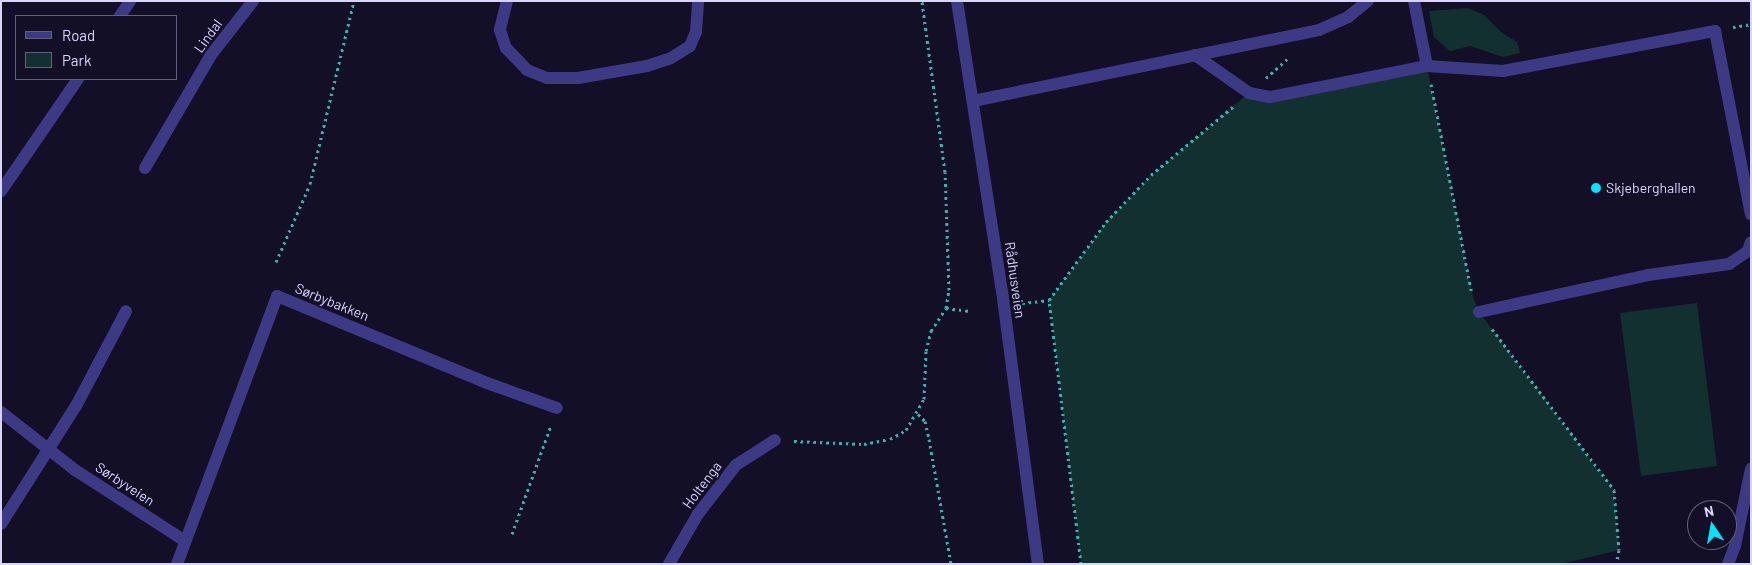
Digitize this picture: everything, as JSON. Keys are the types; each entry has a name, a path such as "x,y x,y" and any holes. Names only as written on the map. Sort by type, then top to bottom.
{"street":[{"path":"121,15 130,1"},
{"name":"Lindal","path":"145,168 211,55 253,1"},
{"path":"508,1 500,30 506,48 527,70 547,78 578,78 647,66 671,58 690,46 696,32 698,1"},
{"name":"Rådhusveien","path":"957,1 973,101 1038,564"},
{"path":"973,101 1332,26 1368,1"},
{"path":"1414,1 1427,66"},
{"path":"1195,55 1249,93 1270,97 1427,66 1503,71 1715,31 1751,214"},
{"path":"1,191 77,80"},
{"path":"1479,312 1648,275 1728,264 1748,251 1751,242"},
{"name":"Sørbybakken","path":"177,564 277,296 486,382 557,408"},
{"path":"1,524 50,450 126,311"},
{"name":"Sørbyveien","path":"1,412 50,450 185,541"},
{"name":"Holtenga","path":"668,564 698,514 736,465 776,440"},
{"path":"1728,564 1737,538 1751,469"}],"path":[{"path":"276,262 310,184 354,1"},
{"path":"776,440 873,442 890,439 906,430 918,414 924,399 926,351 931,331 946,308 949,290 945,172 922,1"},
{"path":"1081,564 1049,300 1106,222 1151,175 1249,93 1291,55"},
{"path":"1022,303 1049,300"},
{"path":"946,308 972,311"},
{"path":"512,534 557,408"},
{"path":"918,414 924,421 927,430 951,564"}],"green space":[{"path":"1468,8 1484,15 1502,33 1517,42 1520,53 1503,57 1470,46 1450,51 1434,37 1429,11"},
{"path":"1427,66 1473,297 1479,312 1614,490 1619,550 1561,564 1081,564 1049,300 1106,222 1151,175 1249,93 1270,97"},
{"path":"1697,303 1717,466 1641,476 1620,313"}],"place":[{"name":"Skjeberghallen","path":"1596,188"}]}
